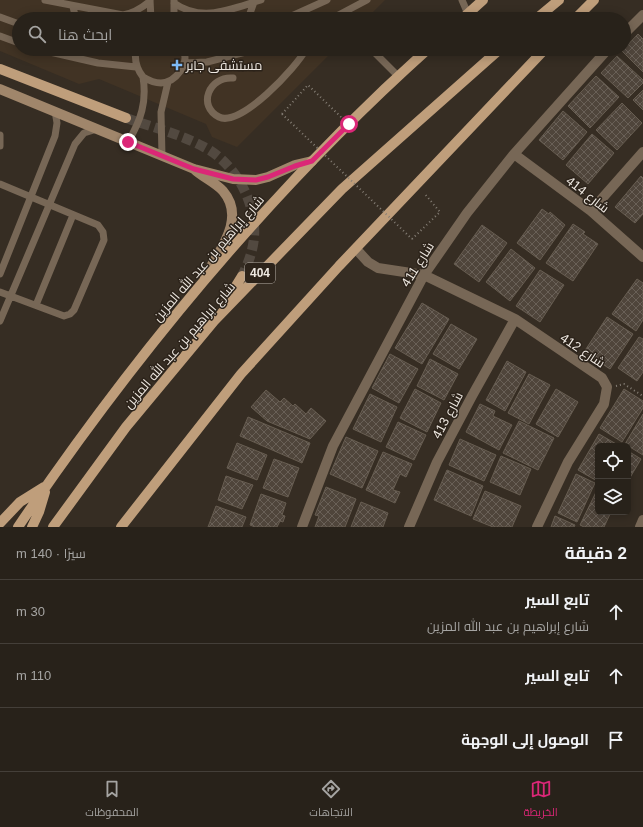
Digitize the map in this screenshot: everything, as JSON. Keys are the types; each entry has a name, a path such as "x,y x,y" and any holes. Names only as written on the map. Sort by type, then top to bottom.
{"main road":[{"path":"470,12 483,0"},
{"path":"544,12 559,0"},
{"path":"582,12 594,0"},
{"name":"شارع إبراهيم بن عبد الله المزين","path":"46,486 169,323 202,282 312,161 420,56"},
{"name":"شارع ابراهيم بن عبد الله المزين","path":"53,527 126,427 214,321 342,189 492,56"},
{"path":"121,527 241,374 356,249 538,56"},
{"path":"0,69 126,118"},
{"path":"214,321 242,276"},
{"path":"0,523 20,502 46,486"},
{"path":"32,527 39,512 46,486"},
{"name":"404","path":"18,527 46,486"}],"street":[{"path":"631,27 643,16"},
{"name":"شارع 411","path":"302,527 333,446 424,275 466,213 514,154 602,56"},
{"path":"0,89 194,169 233,179 256,180 312,161"},
{"path":"590,211 643,152"},
{"name":"شارع 414","path":"514,154 590,211 643,257"},
{"path":"194,169 222,190 229,202 232,214 229,235 202,282"},
{"name":"شارع 412","path":"356,249 368,262 378,268 424,275 515,319 602,378 607,388 604,404 568,462 537,527"},
{"name":"شارع 413","path":"409,527 441,455 515,319"},
{"path":"640,527 643,520"}],"lane":[{"path":"45,0 73,7 104,12"},
{"path":"135,12 142,8 150,0"},
{"path":"150,0 151,12"},
{"path":"300,12 327,0"},
{"path":"344,12 367,0"},
{"path":"462,0 464,12"},
{"path":"174,1 183,9 190,12"},
{"path":"174,1 174,12"},
{"path":"215,12 257,1"},
{"path":"252,12 257,1"},
{"path":"73,7 74,12"},
{"path":"0,17 12,21"},
{"path":"0,36 12,40"},
{"path":"65,56 98,64 136,67"},
{"path":"128,142 140,120 145,99 143,77 136,67 134,56"},
{"path":"143,77 159,83 168,82 181,71 184,63 184,56"},
{"path":"184,63 207,62 231,56"},
{"path":"233,78 220,79 211,87 207,98 208,105 213,113 220,118 228,120 244,112 285,77 303,56"},
{"path":"378,56 398,76"},
{"path":"162,156 161,112 168,82"},
{"path":"0,274 55,136 57,123 54,111"},
{"path":"0,321 49,204 79,138 90,130 97,129"},
{"path":"0,135 0,146"},
{"path":"0,184 98,226 103,232 104,240 74,310 70,314 64,316 0,292"},
{"path":"36,306 73,215"}],"path":[{"path":"349,124 308,86 282,114 412,239 440,212 416,185"},
{"path":"607,388 624,384 643,396"}],"shaded area":[{"name":"مستشفى جابر","path":"0,0 385,0 373,12 12,12 12,56 328,56 237,147 212,137 206,124 99,79 79,84 0,51"}],"building":[{"path":"638,34 643,39 643,72 627,56 631,56 631,41"},
{"path":"617,56 643,80 643,83 628,98 601,73"},
{"path":"596,76 619,97 590,128 568,106"},
{"path":"643,90 643,110 633,100"},
{"path":"622,103 642,123 617,150 596,130"},
{"path":"563,111 587,132 563,160 539,140"},
{"path":"592,134 614,153 588,184 566,165"},
{"path":"641,176 643,178 643,214 635,223 615,207"},
{"path":"542,209 549,214 550,212 565,225 540,260 517,243"},
{"path":"573,224 585,232 583,234 598,244 573,281 546,263"},
{"path":"482,225 507,243 479,282 454,264"},
{"path":"511,249 535,268 510,301 486,282"},
{"path":"540,270 564,285 540,322 516,306"},
{"path":"637,279 643,283 643,320 636,331 612,314"},
{"path":"422,303 449,319 422,364 395,348"},
{"path":"607,317 633,334 610,369 584,352"},
{"path":"451,324 477,339 459,369 433,354"},
{"path":"639,337 643,339 643,372 637,381 618,368"},
{"path":"390,354 418,369 399,403 372,388"},
{"path":"430,359 458,374 444,400 417,386"},
{"path":"507,361 526,372 505,411 486,400"},
{"path":"529,374 550,385 529,424 508,413"},
{"path":"415,389 441,403 427,432 400,418"},
{"path":"556,389 578,402 558,437 536,424"},
{"path":"624,389 643,401 643,408 622,442 600,428"},
{"path":"266,390 280,402 284,398 293,406 295,404 306,414 311,408 326,421 310,439 267,421 251,407"},
{"path":"370,394 397,407 381,442 353,429"},
{"path":"480,404 495,411 493,416 512,425 499,450 466,432"},
{"path":"643,414 643,455 631,448 631,443 626,443"},
{"path":"248,417 310,443 302,463 240,436"},
{"path":"519,421 554,438 538,470 503,453"},
{"path":"398,422 426,435 414,460 386,447"},
{"path":"599,434 615,443 595,443 595,480 578,470"},
{"path":"346,437 378,451 362,488 330,474"},
{"path":"460,439 496,455 484,481 449,465"},
{"path":"237,443 267,455 257,480 227,468"},
{"path":"383,452 412,464 406,477 400,474 393,490 400,492 395,503 366,490"},
{"path":"631,453 641,459 631,476"},
{"path":"501,456 531,469 520,495 490,482"},
{"path":"274,459 299,468 288,497 263,488"},
{"path":"447,470 483,486 471,516 434,500"},
{"path":"576,474 595,483 577,522 558,513"},
{"path":"226,476 253,485 242,509 218,500"},
{"path":"326,487 356,499 345,527 315,527 319,516 315,515"},
{"path":"485,491 521,506 512,527 493,527 473,519"},
{"path":"261,494 286,503 282,515 285,516 283,522 280,521 277,527 255,527 250,525"},
{"path":"595,494 595,515 610,515 604,527 584,527 580,525"},
{"path":"361,502 388,513 383,527 351,527"},
{"path":"216,506 246,517 242,527 208,527"},
{"path":"555,516 575,525 574,527 551,527"}],"tunnel":[{"path":"126,118 176,134 195,142 227,164 236,176 244,188 249,202 253,216 254,231 251,253 242,276"}],"place":[{"name":"مستشفى جابر","path":"177,65"}],"route":[{"path":"128,142 194,169 233,179 256,180 312,161 349,124"}]}
